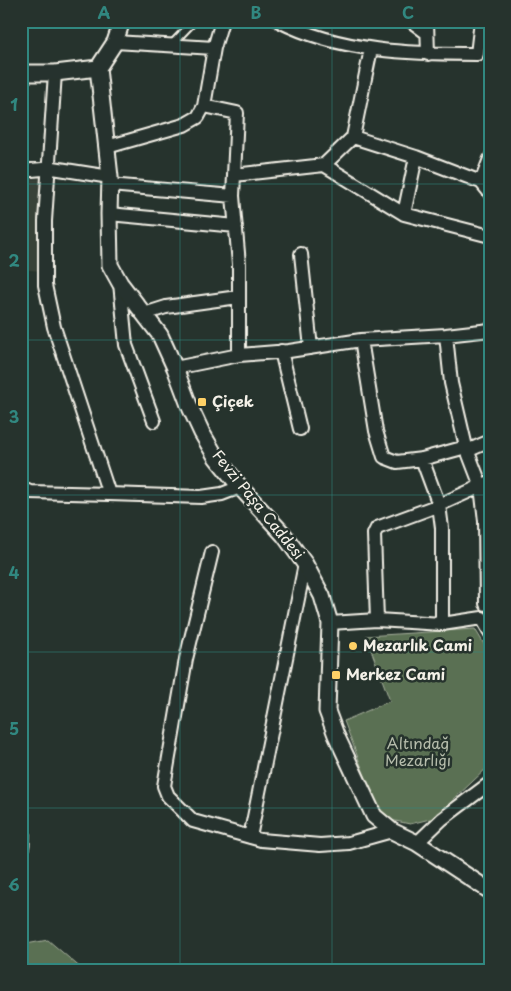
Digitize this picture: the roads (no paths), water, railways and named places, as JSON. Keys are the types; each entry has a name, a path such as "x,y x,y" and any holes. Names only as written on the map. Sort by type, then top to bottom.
{"street":[{"path":"21,73 55,74 98,68 115,42 122,21"},
{"path":"107,147 184,124 198,117 204,106 214,48 222,21"},
{"path":"279,21 302,33 371,49 428,54 477,54 481,21"},
{"path":"411,21 427,27 428,54"},
{"path":"115,42 214,48"},
{"path":"324,165 354,137 371,49"},
{"name":"Fevzi Paşa Caddesi","path":"98,68 110,181 110,264 120,283 160,336 189,405 216,457 240,488 284,535 306,564 322,596 330,623 327,711 336,735 374,816 392,830 488,886"},
{"path":"55,74 49,140 45,221 45,285 54,327 109,494"},
{"path":"204,106 237,113 233,196 238,264 239,355"},
{"path":"354,137 416,157 481,182 490,193"},
{"path":"404,214 416,157"},
{"path":"481,182 490,159"},
{"path":"234,174 324,165 404,214 490,236"},
{"path":"21,171 49,168 110,181 233,196"},
{"path":"109,214 236,226"},
{"path":"301,254 311,348"},
{"path":"120,283 126,345 154,421"},
{"path":"144,314 166,307 238,297"},
{"path":"175,368 239,355 311,348 361,340 446,335 490,330"},
{"path":"446,335 451,383 467,449 485,484 488,604 482,618"},
{"path":"361,340 376,431 384,457 397,462 422,459 490,442"},
{"path":"281,351 300,429"},
{"path":"422,459 439,505 442,528 442,624"},
{"path":"377,620 374,534 377,528 439,505 485,484"},
{"path":"21,488 30,492 201,497 222,494 240,488"},
{"path":"212,552 186,659 164,786 168,796 193,821 261,840 320,846 349,843 392,830"},
{"path":"250,837 306,564"},
{"path":"330,623 377,620 442,624 482,618"},
{"path":"482,618 490,632"},
{"path":"417,843 442,819 490,783"}],"lane":[{"path":"172,45 194,21"},
{"path":"21,802 26,819 26,846 21,874"}],"place":[{"name":"Çiçek","path":"202,402"},
{"name":"Mezarlık Cami","path":"353,646"},
{"name":"Merkez Cami","path":"336,675"}],"park label":[{"name":"Altındağ Mezarlığı","path":"418,752"}]}
